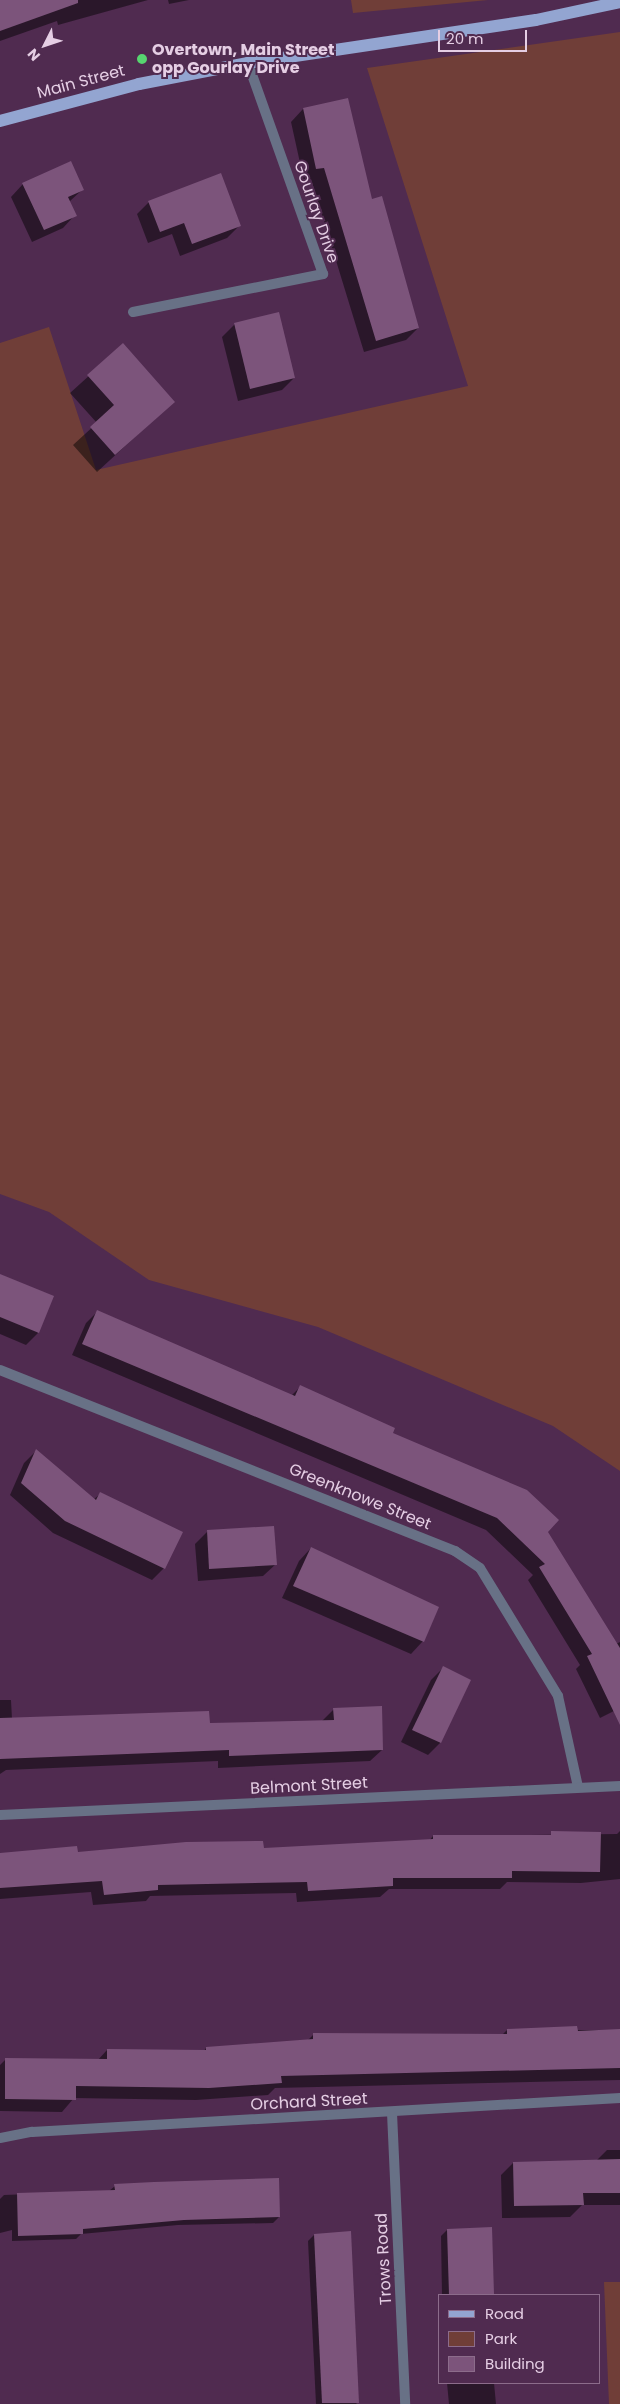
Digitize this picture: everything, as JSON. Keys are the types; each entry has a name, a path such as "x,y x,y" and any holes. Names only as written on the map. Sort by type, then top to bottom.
{"main road":[{"name":"Main Street","path":"0,121 139,84 248,63 536,20 620,2"}],"street":[{"name":"Gourlay Drive","path":"133,312 323,274 248,63"},
{"name":"Greenknowe Street","path":"0,1370 455,1551 480,1568 558,1696 578,1787"},
{"name":"Belmont Street","path":"0,1815 620,1786"},
{"name":"Orchard Street","path":"0,2138 32,2132 392,2113 620,2098"},
{"name":"Trows Road","path":"392,2113 406,2404"}],"green space":[{"path":"351,0 488,0 353,13"},
{"path":"620,32 620,1471 553,1426 318,1327 149,1280 49,1212 0,1194 0,343 49,327 96,470 468,386 367,68"},
{"path":"604,2282 620,2282 620,2404 609,2404"}],"building":[{"path":"0,0 78,0 78,3 0,31"},
{"path":"348,98 372,199 382,196 419,328 376,341 324,168 316,169 303,108"},
{"path":"71,161 84,190 68,197 77,216 44,230 22,183"},
{"path":"221,173 241,226 192,244 184,223 160,232 148,201"},
{"path":"279,312 295,378 250,389 234,323"},
{"path":"123,343 175,402 115,455 90,427 114,405 87,375"},
{"path":"0,1274 54,1296 39,1333 0,1317"},
{"path":"97,1310 295,1396 300,1385 395,1428 393,1433 527,1490 559,1520 548,1532 620,1648 620,1725 587,1656 592,1654 539,1567 545,1564 497,1518 82,1344"},
{"path":"36,1449 96,1500 100,1492 183,1532 165,1569 65,1521 21,1483"},
{"path":"274,1526 277,1565 209,1569 207,1530"},
{"path":"311,1547 439,1607 424,1642 293,1586"},
{"path":"443,1666 471,1680 441,1743 412,1730"},
{"path":"382,1706 383,1750 229,1756 229,1750 0,1759 0,1718 209,1711 210,1723 334,1720 333,1708"},
{"path":"551,1831 601,1832 600,1872 512,1871 512,1878 393,1878 393,1886 308,1891 307,1882 158,1885 158,1890 104,1895 102,1881 0,1888 0,1853 77,1846 78,1852 186,1842 263,1841 264,1848 433,1839 433,1835 551,1835"},
{"path":"577,2026 578,2031 620,2029 620,2068 281,2076 282,2083 209,2088 76,2086 76,2100 5,2099 5,2058 107,2059 107,2049 206,2050 206,2047 313,2039 313,2033 507,2034 507,2029"},
{"path":"620,2159 620,2193 583,2193 584,2205 514,2206 513,2162"},
{"path":"279,2178 280,2217 184,2220 83,2229 83,2234 18,2236 17,2193 115,2190 114,2184"},
{"path":"492,2227 494,2294 449,2294 447,2229"},
{"path":"351,2231 359,2403 322,2403 314,2234"}],"place":[{"name":"Overtown, Main Street opp Gourlay Drive","path":"142,59"}]}
